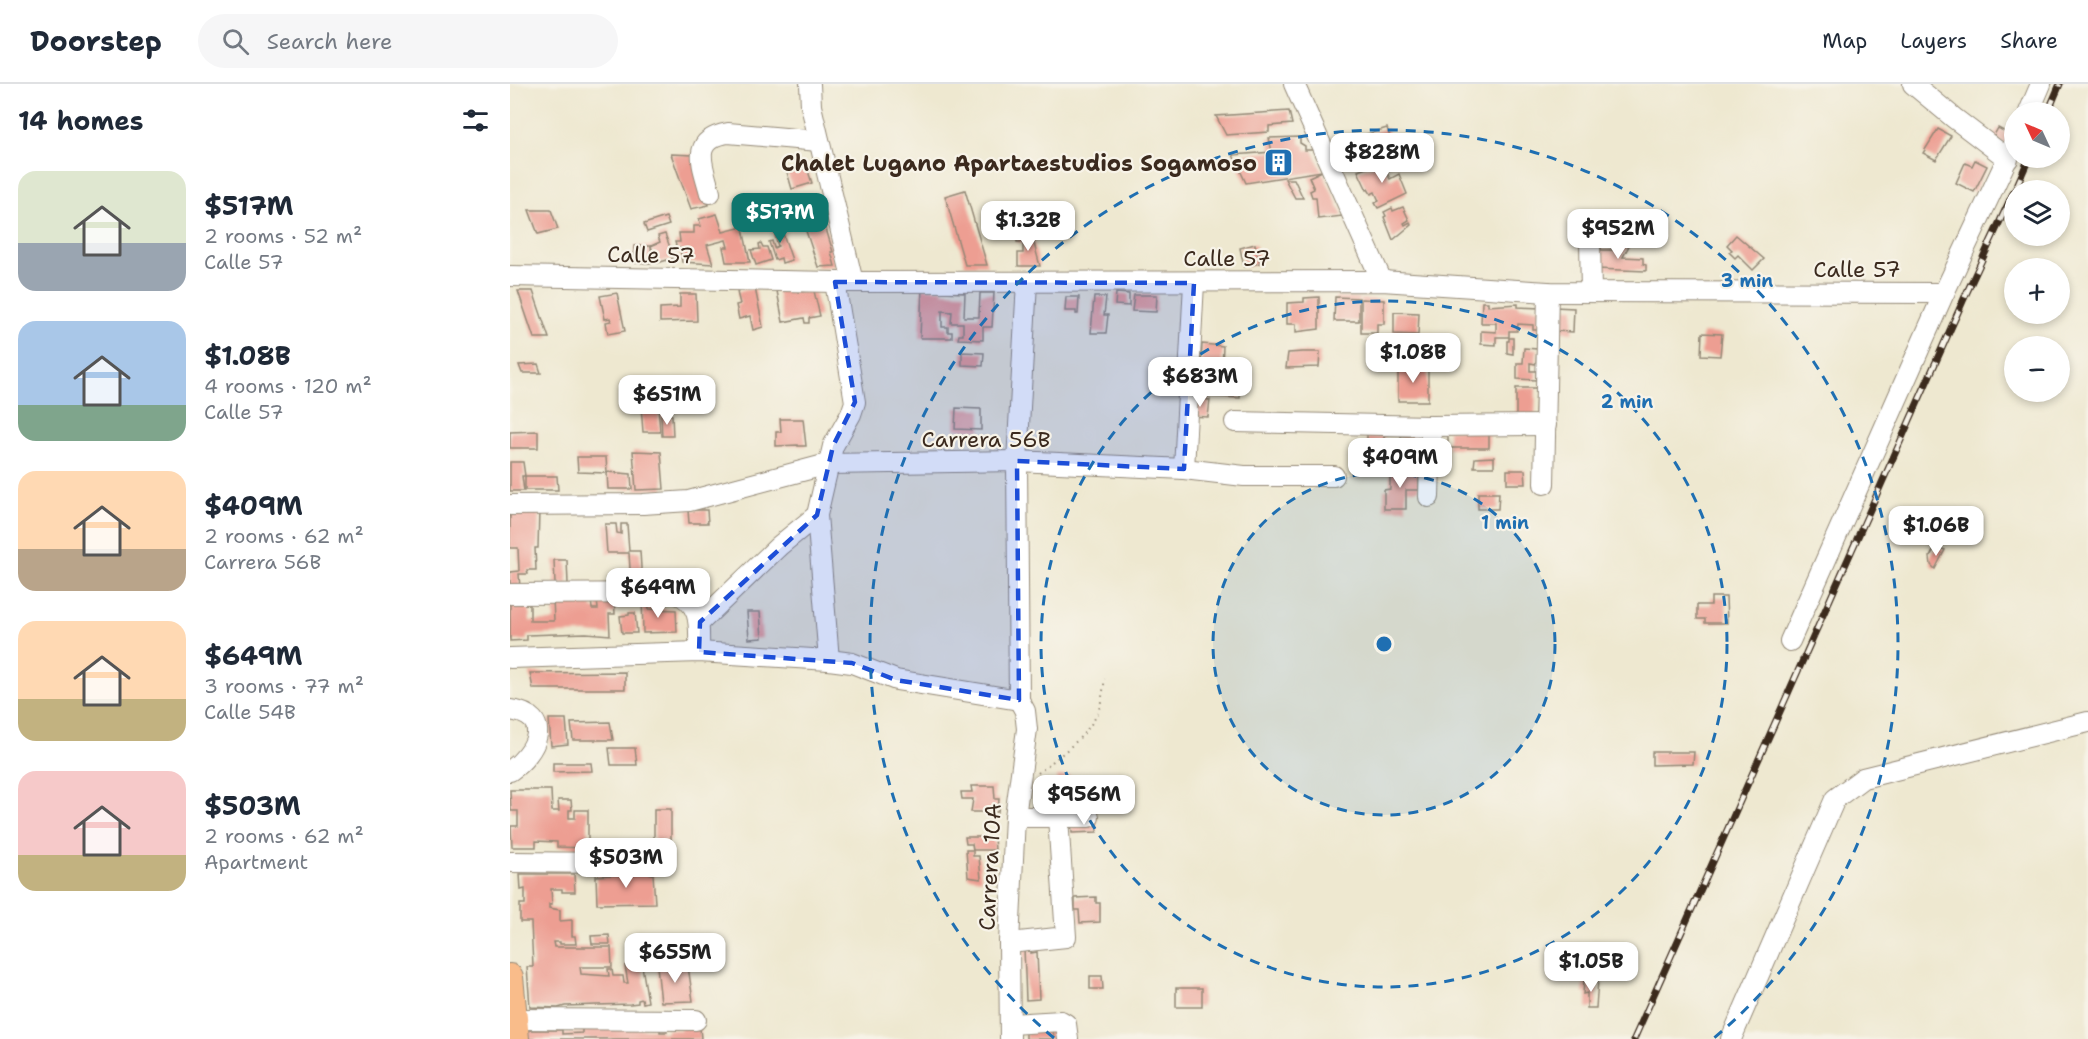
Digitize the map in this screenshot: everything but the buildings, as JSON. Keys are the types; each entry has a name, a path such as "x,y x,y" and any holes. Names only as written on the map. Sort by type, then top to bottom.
{"main road":[{"path":"510,977 515,1029"}],"street":[{"path":"810,84 811,106 844,282 855,402 833,446 817,515 829,660"},
{"path":"1913,84 1954,118 2004,147"},
{"path":"2033,102 2041,84"},
{"path":"1297,86 1383,281"},
{"path":"710,193 701,157 703,147 715,135 728,133 819,141"},
{"path":"1790,641 1944,293 2004,166"},
{"path":"1590,240 1591,292"},
{"name":"Calle 57","path":"510,276 844,282 1383,281 1548,292 1944,293"},
{"name":"Carrera 10A","path":"1010,1031 1010,943 1015,817 1027,729 1025,711 1019,700 1017,461 1027,282"},
{"path":"1184,469 1194,283"},
{"path":"1544,484 1548,292"},
{"path":"1235,422 1431,426 1546,425"},
{"path":"1429,497 1431,426"},
{"name":"Carrera 56B","path":"510,505 643,504 689,501 828,464 1017,461 1184,469 1244,476 1334,476"},
{"path":"700,622 779,546 817,515"},
{"path":"510,594 675,593 685,597 694,607 700,622 699,652"},
{"path":"510,658 699,652 829,660 852,663 896,680 1019,700"},
{"path":"510,710 525,713 534,720 537,733 534,747 521,763 510,771"},
{"path":"1731,1039 1834,799 1863,778 2088,722"},
{"path":"1015,817 1089,817"},
{"path":"1010,943 1066,937 1058,817"},
{"path":"510,862 610,863"},
{"path":"515,1029 696,1020"},
{"path":"1010,1031 1061,1021 1066,1024 1068,1039"}],"path":[{"path":"1035,775 1071,746 1092,722 1099,710 1105,679"}],"highlighted area":[{"path":"835,282 1194,283 1184,469 1017,461 1019,700 896,680 852,663 699,652 700,622 817,515 833,446 855,402"}],"railway":[{"path":"2052,102 2060,84"},
{"path":"2019,180 2025,168"},
{"path":"1634,1039 2004,212"}],"place":[{"name":"Chalet Lugano Apartaestudios Sogamoso","path":"1278,163"}]}
